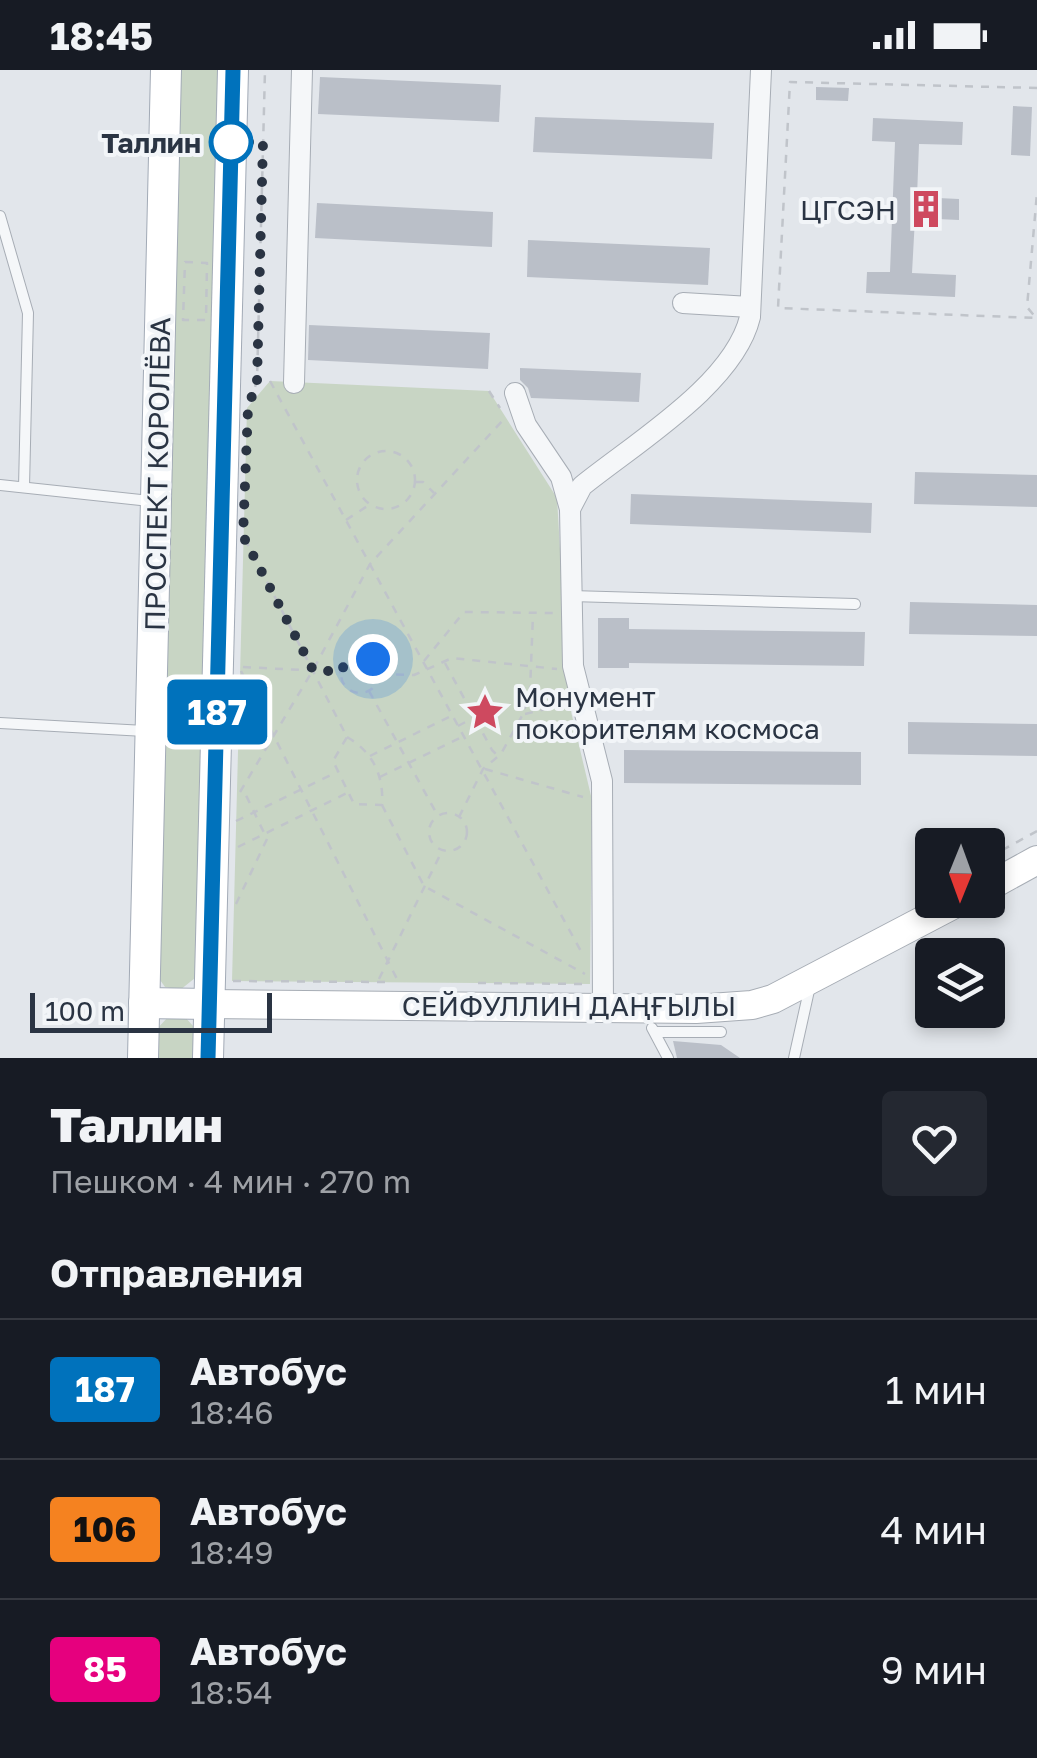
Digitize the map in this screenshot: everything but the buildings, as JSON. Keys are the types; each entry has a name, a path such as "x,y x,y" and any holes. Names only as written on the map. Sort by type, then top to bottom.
{"main road":[{"name":"ПРОСПЕКТ КОРОЛЁВА","path":"143,1058 166,70"},
{"path":"208,1058 224,996 233,70"},
{"path":"144,1003 224,996"}],"street":[{"path":"294,382 302,70"},
{"path":"570,509 582,486 721,374 739,350 747,331 750,307 761,70"},
{"path":"683,303 750,307"},
{"path":"515,393 526,425 561,477 570,509 564,602 572,666 602,781 597,996"},
{"path":"1005,878 1037,860"},
{"name":"СЕЙФУЛЛИН ДАҢҒЫЛЫ","path":"224,996 597,996 649,1020 723,1027 928,918"}],"lane":[{"path":"0,216 28,313 24,487"},
{"path":"0,259 13,260"},
{"path":"0,484 156,501"},
{"path":"564,602 855,604"},
{"path":"0,724 152,731"},
{"path":"794,1058 811,980"},
{"path":"649,1020 668,1058"}],"path":[{"path":"248,408 257,381 265,70"},
{"path":"1037,88 790,82 778,308 1036,318 1027,307 1037,193"},
{"path":"185,262 207,263 206,320 183,320 185,262"},
{"path":"270,381 590,968 597,996"},
{"path":"236,779 236,798 313,670 370,564 506,417 489,392"},
{"path":"385,451 410,463 415,482 402,504 386,509 370,505 359,492 357,475 364,460 385,451"},
{"path":"415,482 423,482 434,494"},
{"path":"346,520 370,505"},
{"path":"243,555 243,536 347,738 370,756 380,777 382,806 424,886 590,977"},
{"path":"424,662 464,612 553,613 564,602"},
{"path":"459,817 483,769 499,756 523,714 530,691 533,613"},
{"path":"359,654 373,659 380,674 369,691 358,693 348,688 341,672 346,661 359,654"},
{"path":"380,674 414,676 452,658 556,668 560,672"},
{"path":"444,660 492,750 499,756"},
{"path":"239,667 341,672"},
{"path":"239,667 239,686"},
{"path":"239,667 398,982"},
{"path":"369,691 438,816"},
{"path":"523,714 569,703"},
{"path":"370,756 452,716"},
{"path":"458,726 474,717"},
{"path":"380,777 464,736"},
{"path":"347,738 333,761 354,804 382,806"},
{"path":"483,769 592,800"},
{"path":"236,810 236,822 338,772"},
{"path":"234,895 234,910 266,839 242,788"},
{"path":"235,835 235,849 349,793"},
{"path":"449,813 459,817 467,830 458,849 442,851 433,845 428,835 430,824 438,816 449,813"},
{"path":"1005,848 1037,830"},
{"path":"377,982 442,851"}],"green space":[{"path":"177,70 221,70 195,978 180,990 165,987 158,977"},
{"path":"270,381 489,391 557,498 569,703 592,800 590,984 232,981 247,408"},
{"path":"169,1016 184,1016 194,1027 195,1058 156,1058 156,1030"}],"bus line":[{"name":"187","path":"208,1058 233,70"}],"place":[{"name":"Таллин","path":"231,142"},
{"name":"ЦГСЭН","path":"926,209"},
{"name":"Монумент покорителям космоса","path":"485,712"}],"route":[{"path":"231,142 263,142 257,381 248,408 243,536 313,670 341,672 346,661 359,654 373,659"}]}
